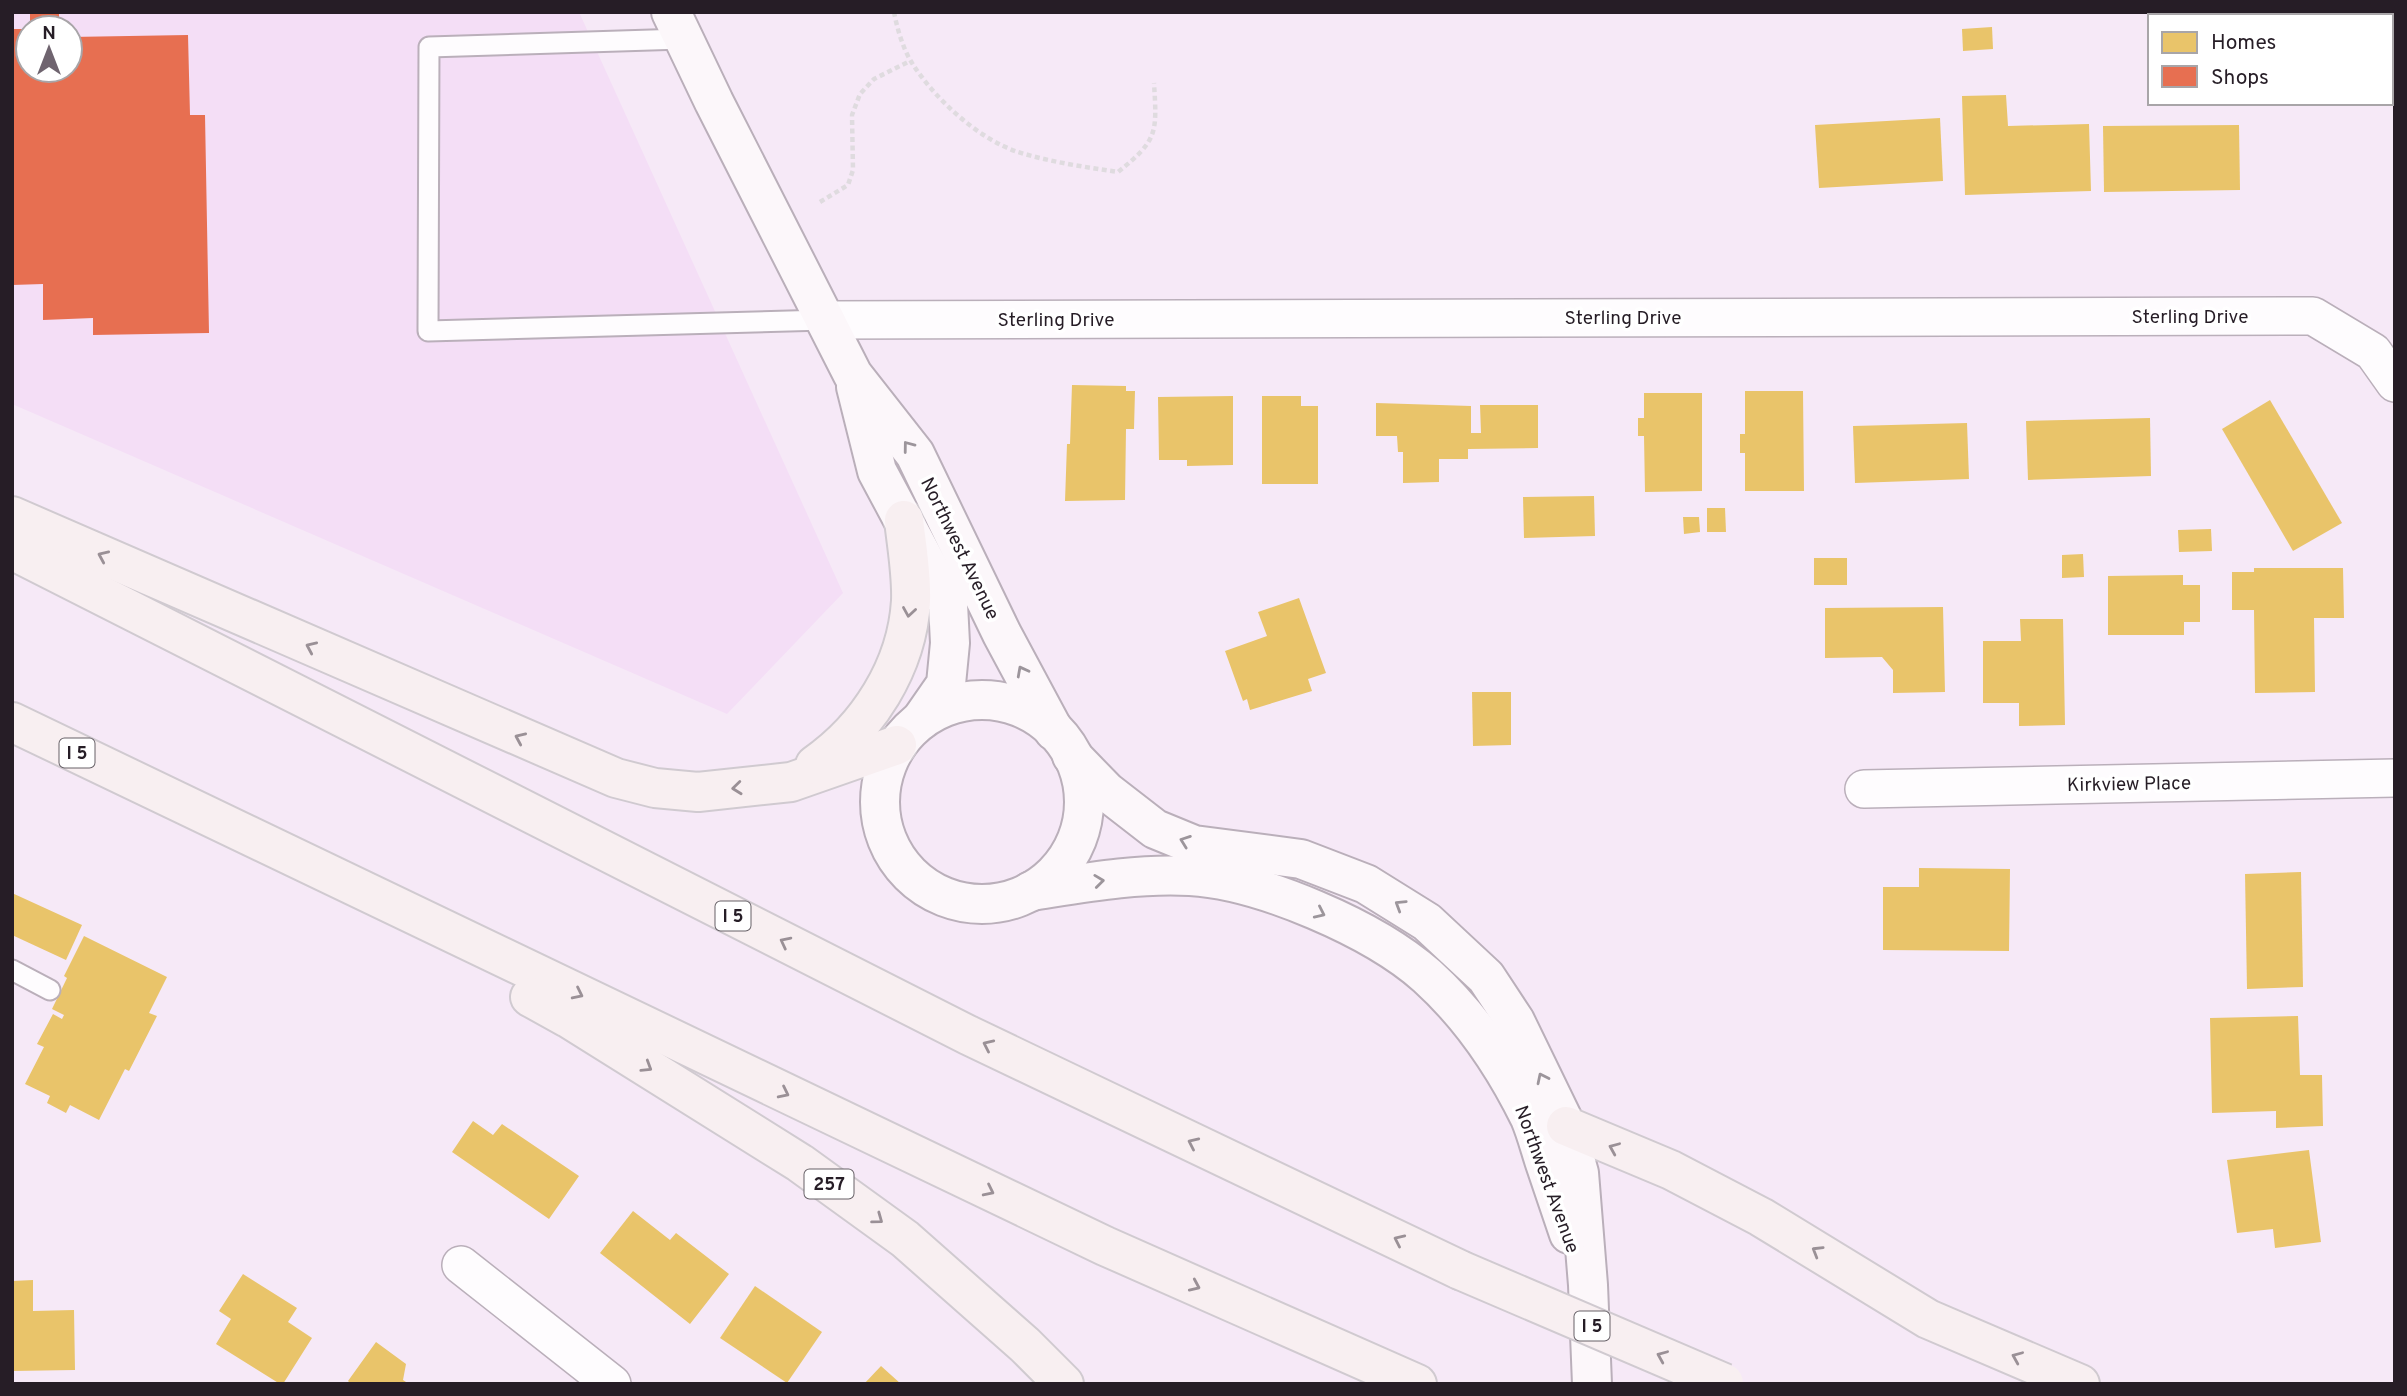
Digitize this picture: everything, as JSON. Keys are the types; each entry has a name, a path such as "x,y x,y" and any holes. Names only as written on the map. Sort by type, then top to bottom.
{"highway":[{"path":"12,516 616,778 654,788 698,792 791,782 909,733"},
{"path":"791,782 834,752 857,729 877,703 893,672 905,639 911,603 904,520"},
{"name":"I 5","path":"12,550 968,1035 1460,1270 1725,1384"},
{"name":"I 5","path":"12,722 1105,1246 1418,1384"},
{"name":"257","path":"141,785 568,1018 800,1163 905,1239 1025,1345 1064,1384"},
{"path":"1566,1126 1671,1170 1750,1211 1928,1319 2080,1384"}],"main road":[{"name":"Northwest Avenue","path":"677,26 853,375 915,454 1002,634 1063,743 1106,791 1155,829 1194,845 1301,859 1366,884 1427,922 1486,977 1515,1021 1566,1126 1579,1173 1592,1384"},
{"name":"Northwest Avenue","path":"853,375 877,471 948,604 950,643 946,684 909,733"},
{"path":"990,701 1020,707 1063,743 1080,772 1083,814 1077,839 1059,870 1031,891 997,903 961,902 928,889 900,864 884,832 879,797 888,761 909,733 954,704 990,701"},
{"name":"Northwest Avenue","path":"1031,891 1147,876 1192,876 1254,887 1315,910 1376,940 1426,976 1468,1021 1505,1072 1531,1120 1588,1285"}],"street":[{"name":"Sterling Drive","path":"825,320 2313,316 2384,344 2395,383"},
{"name":"Kirkview Place","path":"1864,789 2395,778"},
{"path":"461,1265 611,1384"}],"lane":[{"path":"677,26 429,47 428,331 825,320"},
{"path":"12,970 50,990"}],"path":[{"path":"894,12 910,61 938,97 977,131 1015,151 1067,164 1118,172 1144,151 1154,134 1154,83"},
{"path":"820,202 848,186 853,170 852,115 860,94 874,79 910,61"}],"shaded area":[{"path":"12,12 579,12 843,593 727,714 12,404"}],"building: Homes":[{"path":"1992,27 1993,49 1963,51 1962,29"},
{"path":"2006,95 2008,126 2089,124 2091,191 1965,195 1962,96"},
{"path":"1940,118 1943,181 1819,188 1815,125"},
{"path":"2239,125 2240,190 2104,192 2103,126"},
{"path":"1072,385 1126,386 1126,391 1135,391 1134,429 1126,429 1125,500 1065,501"},
{"path":"1745,391 1803,391 1804,491 1745,491 1745,453 1740,453 1740,434 1745,434"},
{"path":"1644,393 1702,393 1702,491 1645,492 1644,436 1638,436 1638,418 1644,418"},
{"path":"1233,396 1233,465 1187,466 1187,460 1159,460 1158,397"},
{"path":"1262,396 1301,396 1301,406 1318,406 1318,484 1262,484"},
{"path":"2270,400 2342,523 2293,551 2222,429"},
{"path":"1376,403 1471,406 1471,433 1481,433 1480,405 1538,405 1538,448 1468,449 1468,459 1439,459 1439,482 1403,483 1403,452 1398,452 1397,436 1376,436"},
{"path":"2150,418 2151,476 2028,480 2026,421"},
{"path":"1967,423 1969,479 1855,483 1853,426"},
{"path":"1594,496 1595,536 1524,538 1523,497"},
{"path":"1707,508 1725,508 1726,532 1707,532"},
{"path":"1683,517 1699,517 1700,532 1684,534"},
{"path":"2211,529 2212,551 2179,552 2178,530"},
{"path":"2083,554 2084,577 2062,578 2062,555"},
{"path":"1814,558 1847,558 1847,585 1814,585"},
{"path":"2254,568 2343,568 2344,618 2314,618 2315,692 2255,693 2254,610 2232,610 2232,572 2254,572"},
{"path":"2183,575 2183,585 2200,585 2200,622 2184,622 2184,635 2108,635 2108,576"},
{"path":"1299,598 1326,673 1308,679 1312,691 1250,710 1247,699 1243,701 1225,651 1267,636 1258,612"},
{"path":"1943,607 1945,692 1893,693 1893,670 1882,657 1825,658 1825,608"},
{"path":"2020,619 2063,619 2065,725 2019,726 2019,703 1983,703 1983,641 2021,641"},
{"path":"1472,692 1511,692 1511,745 1473,746"},
{"path":"1919,868 2010,869 2009,951 1883,950 1883,887 1919,887"},
{"path":"2301,872 2303,987 2247,989 2245,874"},
{"path":"12,893 82,925 66,960 12,935"},
{"path":"84,936 167,977 149,1013 157,1016 129,1071 125,1069 99,1120 70,1105 66,1113 47,1103 50,1096 25,1084 44,1047 37,1044 53,1014 62,1019 64,1015 52,1009 67,978 64,976"},
{"path":"2298,1016 2300,1075 2322,1075 2323,1126 2276,1128 2276,1111 2212,1113 2210,1018"},
{"path":"473,1121 493,1135 502,1124 579,1176 549,1219 452,1152"},
{"path":"2309,1150 2321,1242 2275,1248 2273,1229 2237,1233 2227,1160"},
{"path":"633,1211 670,1240 676,1233 729,1274 690,1324 600,1253"},
{"path":"243,1274 297,1308 288,1322 312,1338 283,1384 216,1344 231,1319 219,1311"},
{"path":"33,1280 33,1311 74,1310 75,1370 12,1371 12,1281"},
{"path":"755,1286 822,1332 787,1383 720,1338"},
{"path":"376,1342 406,1364 403,1380 409,1384 351,1384 348,1381"},
{"path":"881,1366 901,1384 864,1384"}],"building: Shops":[{"path":"30,12 59,12 59,14"},
{"path":"12,29 14,84 84,84 84,37 188,35 190,115 205,115 209,333 93,335 93,318 43,320 43,284 12,285"}]}
